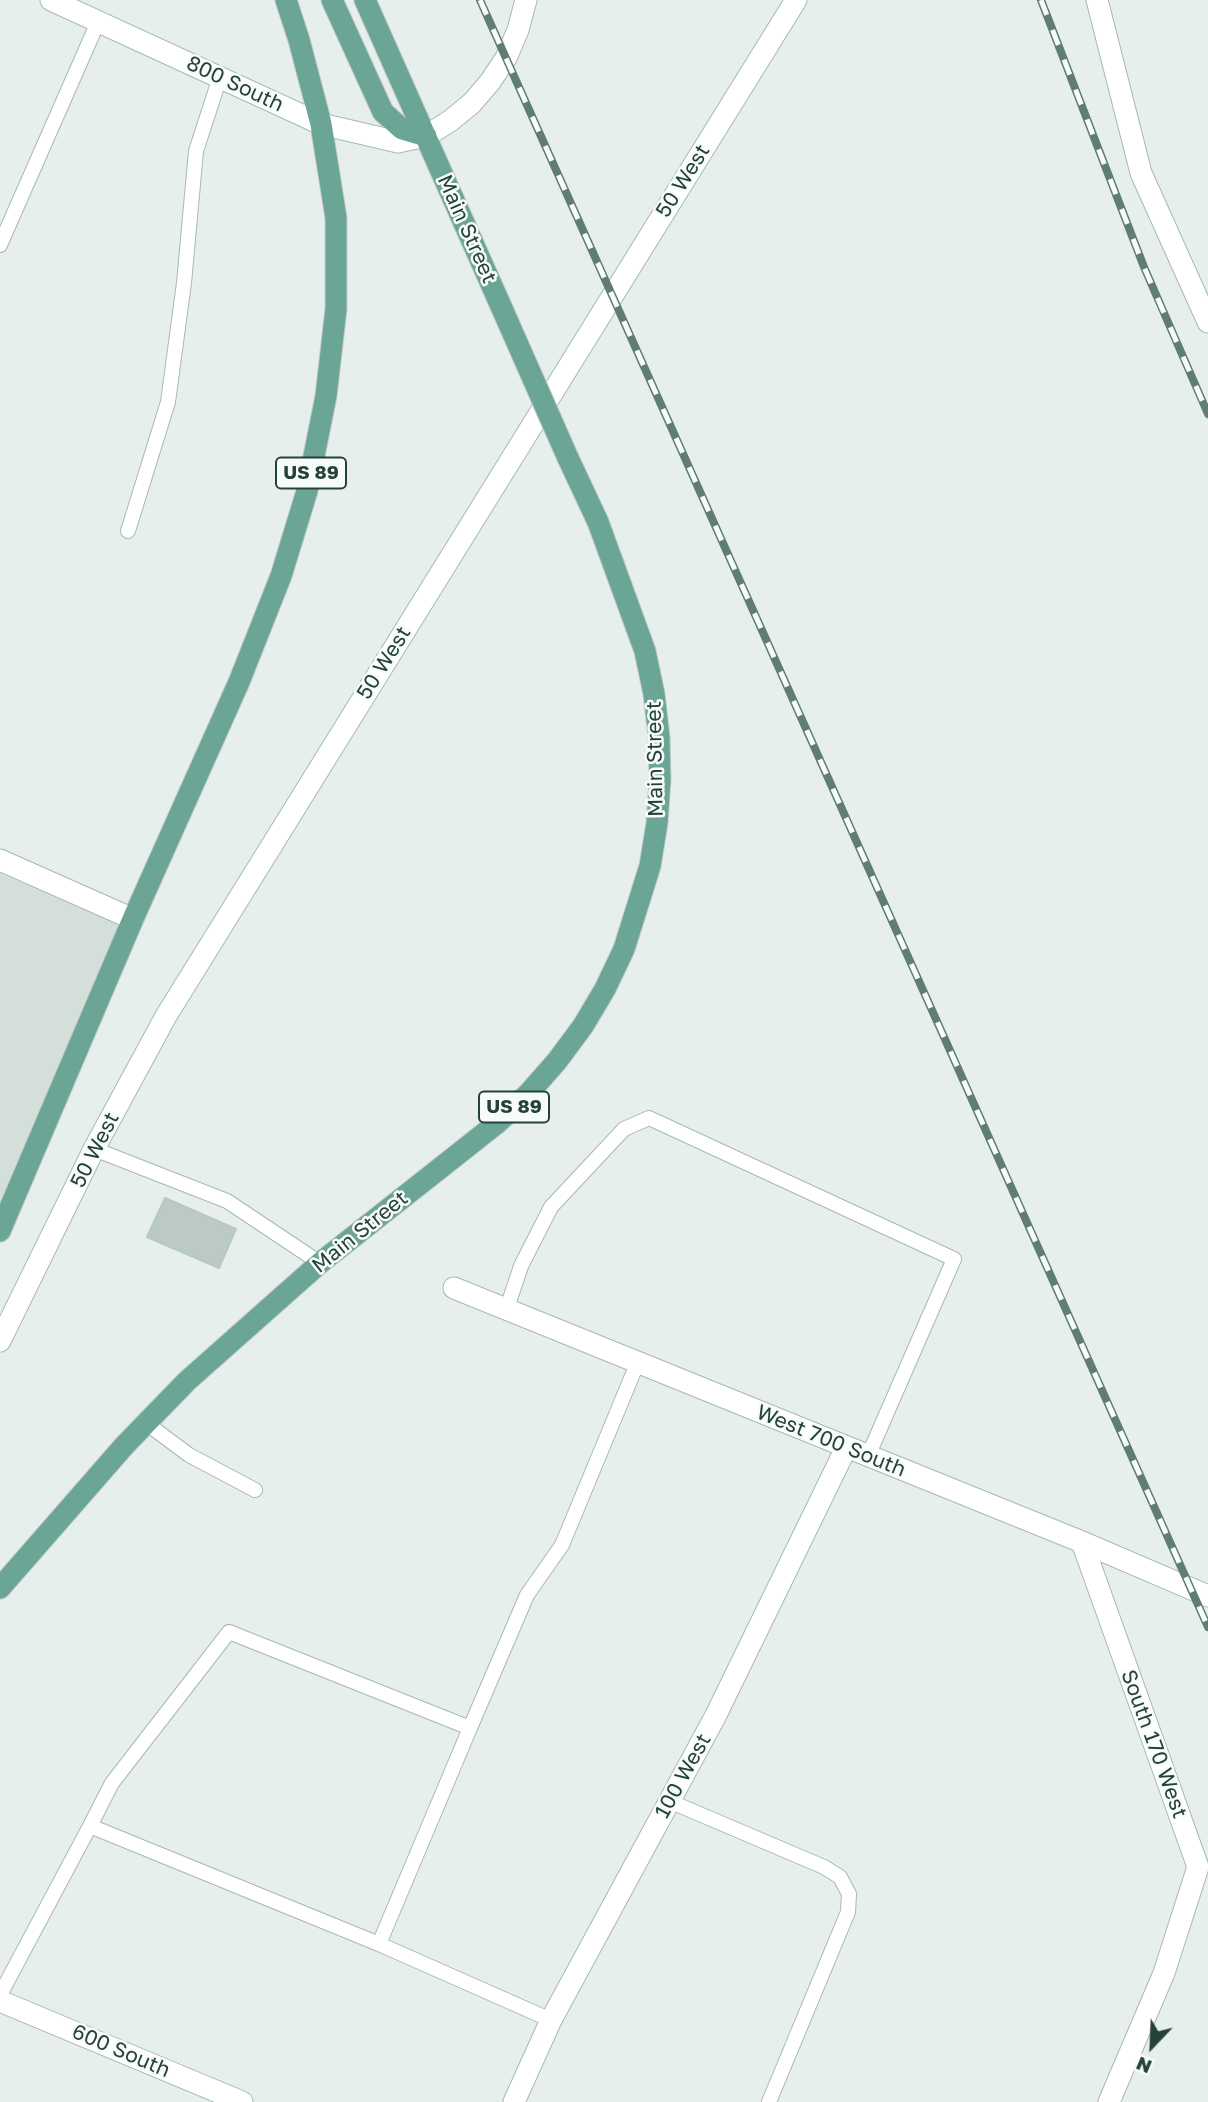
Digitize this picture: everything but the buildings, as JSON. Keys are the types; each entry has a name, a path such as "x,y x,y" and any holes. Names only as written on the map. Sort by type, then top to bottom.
{"main road":[{"name":"US 89","path":"0,1231 133,919 239,682 281,576 307,491 326,396 336,309 336,218 321,124 286,0"},
{"path":"332,0 383,112 402,130 426,136"},
{"name":"US 89","path":"365,0 426,136"},
{"name":"Main Street","path":"0,1588 41,1538 187,1381 320,1263 496,1124 528,1094 557,1061 588,1017 624,950 639,908 650,866 660,780 654,694 645,651 598,522 426,136"}],"street":[{"name":"800 South","path":"51,0 321,124 398,142 426,136"},
{"path":"426,136 472,103 491,82 506,58 518,30 526,0"},
{"name":"50 West","path":"0,1341 94,1149 166,1016 796,0"},
{"path":"1097,0 1141,173 1208,322"},
{"path":"0,860 133,919"},
{"name":"West 700 South","path":"454,1288 1082,1542 1208,1596"},
{"name":"100 West","path":"514,2102 551,2020 715,1717 846,1448"},
{"name":"South 170 West","path":"1082,1542 1198,1867 1164,1973 1109,2102"},
{"name":"600 South","path":"0,2001 242,2102"}],"lane":[{"path":"0,245 98,22"},
{"path":"128,531 168,402 184,283 196,150 220,77"},
{"path":"506,1311 521,1266 551,1207 624,1129 649,1118 954,1259 868,1456"},
{"path":"94,1149 228,1201 320,1263"},
{"path":"379,1944 527,1595 562,1545 637,1364"},
{"path":"146,1423 189,1455 254,1490"},
{"path":"0,1995 112,1783 229,1632 470,1728"},
{"path":"669,1801 824,1867 840,1877 849,1894 848,1912 769,2102"},
{"path":"90,1826 379,1944 551,2020"}],"shaded area":[{"path":"0,860 133,919 0,1227"}],"railway":[{"path":"480,0 1208,1627"},
{"path":"1041,0 1144,267 1208,414"}]}
